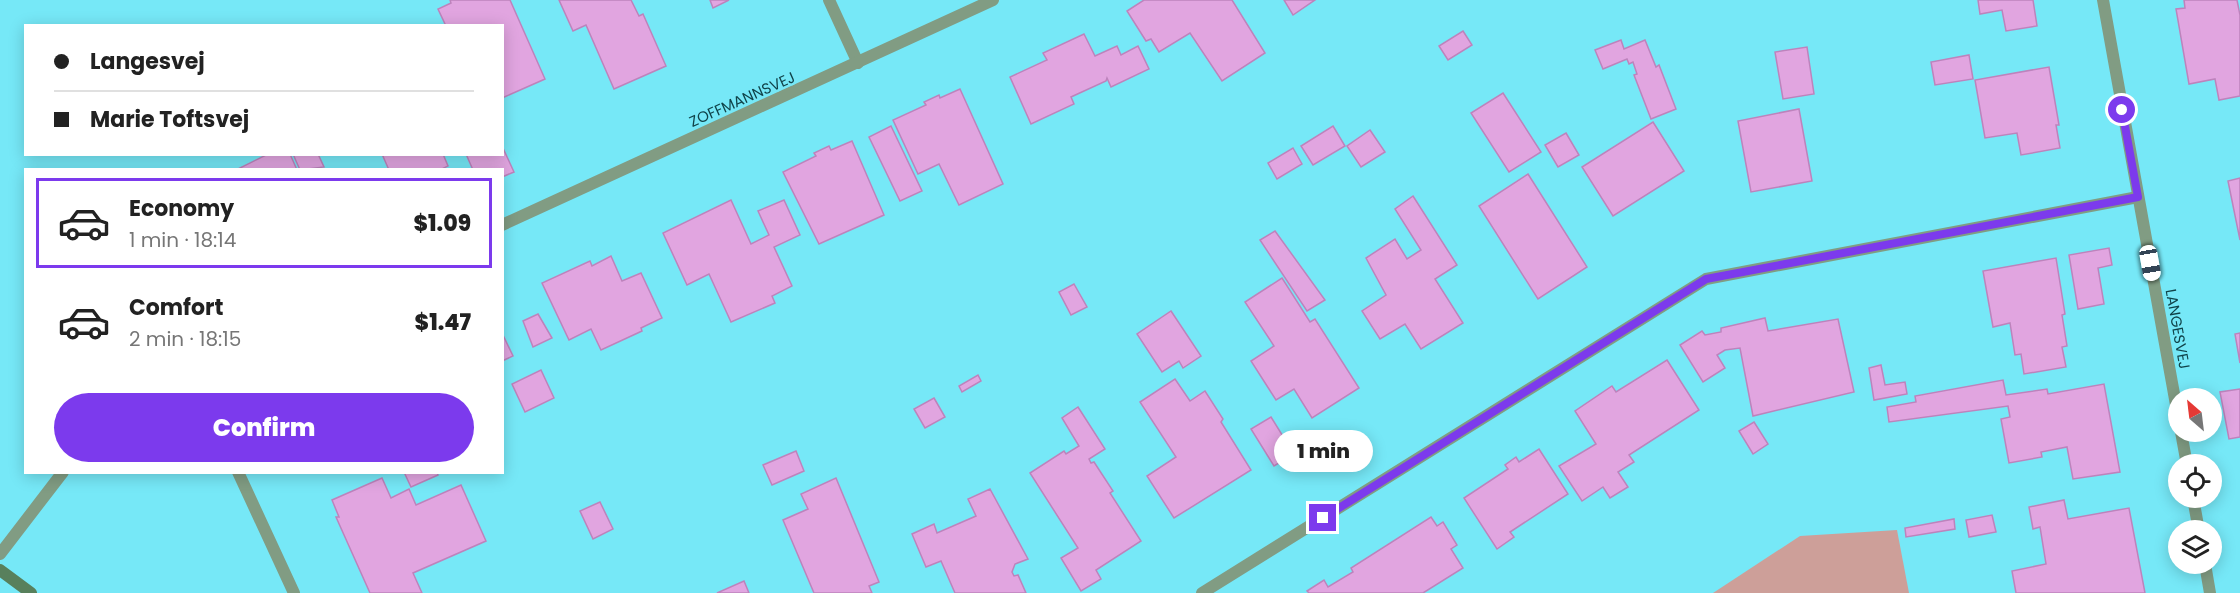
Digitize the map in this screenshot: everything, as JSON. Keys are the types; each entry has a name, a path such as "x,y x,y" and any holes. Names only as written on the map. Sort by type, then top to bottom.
{"street":[{"path":"829,0 858,63"},
{"name":"ZOFFMANNSVEJ","path":"504,224 993,0"},
{"name":"LANGESVEJ","path":"2103,0 2173,388"},
{"path":"1202,593 1706,279 2138,197"},
{"path":"0,554 61,474"},
{"path":"239,474 294,593"},
{"path":"0,570 31,593"},
{"path":"2207,574 2210,593"}],"shaded area":[{"path":"1897,530 1909,593 1713,593 1800,536"}],"building":[{"path":"450,0 510,0 545,79 504,97 504,24 445,24 438,9 451,3"},
{"path":"559,0 631,0 639,16 643,14 666,66 614,89 586,25 573,31"},
{"path":"710,0 729,0 713,8"},
{"path":"1144,0 1232,0 1265,53 1222,81 1190,33 1159,52 1151,39 1146,41 1127,11"},
{"path":"1284,0 1315,0 1293,15"},
{"path":"1978,0 2033,0 2037,26 2006,31 2002,10 1980,14"},
{"path":"2184,0 2237,0 2240,15 2240,96 2219,100 2215,79 2189,84 2176,9 2185,8"},
{"path":"1463,31 1472,45 1448,60 1439,46"},
{"path":"1084,34 1095,56 1117,46 1121,55 1138,46 1149,69 1111,87 1107,78 1106,81 1071,97 1074,104 1031,124 1010,77 1047,60 1043,53"},
{"path":"1621,40 1624,49 1645,40 1656,67 1659,65 1676,109 1651,119 1634,75 1637,74 1633,62 1629,64 1627,59 1603,69 1595,50"},
{"path":"1807,47 1814,94 1783,99 1775,52"},
{"path":"1969,55 1973,79 1935,85 1931,62"},
{"path":"2049,67 2059,125 2056,125 2060,148 2021,155 2017,133 1985,138 1975,80"},
{"path":"960,89 1003,184 959,205 939,164 918,174 893,120 926,105 924,102 939,95 940,98"},
{"path":"1503,93 1541,152 1509,172 1471,113"},
{"path":"1799,109 1812,181 1751,192 1738,121"},
{"path":"1653,122 1684,171 1613,216 1582,167"},
{"path":"891,126 922,191 900,201 869,137"},
{"path":"1333,126 1345,146 1313,165 1301,146"},
{"path":"1370,130 1385,152 1361,167 1347,146"},
{"path":"1566,133 1579,155 1558,167 1545,145"},
{"path":"852,141 884,215 819,244 783,172 816,156 814,153 829,146 831,150"},
{"path":"1293,148 1302,164 1277,179 1268,163"},
{"path":"504,150 514,172 504,176 504,168 472,168 467,156 504,156"},
{"path":"264,156 291,156 296,168 240,168"},
{"path":"294,156 319,156 324,167 316,168 299,168"},
{"path":"383,156 444,156 448,166 444,168 388,168"},
{"path":"1528,174 1587,267 1538,299 1479,206"},
{"path":"2240,178 2240,240 2228,181"},
{"path":"1413,196 1457,265 1435,279 1463,323 1421,349 1405,324 1380,339 1362,311 1386,295 1366,258 1395,239 1407,259 1421,250 1395,209"},
{"path":"731,200 751,244 769,235 758,211 784,200 800,235 774,247 792,286 772,296 775,303 731,322 709,274 687,285 663,233"},
{"path":"1275,231 1325,300 1307,311 1260,240"},
{"path":"2109,248 2112,265 2098,268 2104,304 2078,309 2069,255"},
{"path":"611,256 622,281 641,273 662,318 641,328 642,331 601,350 591,329 569,340 542,283 590,261 592,266"},
{"path":"2056,258 2065,314 2062,315 2067,346 2062,347 2066,367 2024,374 2021,354 2015,355 2010,323 1993,327 1983,271"},
{"path":"1282,278 1310,322 1315,319 1359,388 1312,418 1294,389 1276,400 1251,361 1274,346 1245,302"},
{"path":"1074,284 1087,307 1071,315 1059,292"},
{"path":"1171,311 1201,356 1183,368 1179,361 1162,372 1137,334"},
{"path":"538,314 552,338 533,347 523,321"},
{"path":"1765,318 1768,331 1838,319 1854,392 1753,416 1740,348 1725,350 1717,355 1725,368 1703,382 1680,345 1702,331 1705,335 1721,332 1721,328"},
{"path":"2240,333 2240,363 2235,334"},
{"path":"504,337 513,356 504,360"},
{"path":"1667,360 1699,410 1629,455 1634,462 1618,472 1628,487 1610,498 1603,487 1582,501 1559,466 1596,444 1575,411 1612,386 1616,392"},
{"path":"1881,365 1885,385 1905,382 1907,394 1874,400 1869,368"},
{"path":"541,370 554,398 525,412 512,384"},
{"path":"978,375 981,381 962,392 959,386"},
{"path":"1175,379 1190,401 1205,391 1251,470 1174,518 1147,476 1176,457 1140,402"},
{"path":"2003,380 2006,395 2047,389 2048,394 2104,384 2120,472 2073,479 2067,447 2041,452 2042,457 2009,463 2001,419 2010,417 2008,406 1889,422 1887,407 1916,402 1915,396"},
{"path":"2240,389 2240,437 2229,439 2222,392"},
{"path":"934,398 945,417 925,428 914,409"},
{"path":"1078,407 1105,449 1089,459 1091,463 1094,462 1113,491 1110,493 1141,541 1096,570 1101,579 1081,591 1061,558 1078,548 1030,473 1064,451 1066,454 1079,446 1062,418"},
{"path":"1271,417 1294,454 1274,466 1251,429"},
{"path":"1754,422 1768,444 1753,454 1739,431"},
{"path":"1539,449 1568,494 1510,532 1514,537 1497,549 1464,498 1508,469 1505,465 1516,457 1519,462"},
{"path":"796,451 804,471 772,485 763,465"},
{"path":"405,474 438,474 438,475 411,487"},
{"path":"382,478 391,498 409,489 416,505 461,485 486,541 413,573 422,593 370,593 336,517 339,517 332,500"},
{"path":"836,478 879,582 869,586 872,593 814,593 783,520 808,509 801,494"},
{"path":"990,489 1028,559 1015,564 1012,572 1014,576 1018,575 1026,593 955,593 941,561 926,567 912,534 934,524 937,533 976,516 968,499"},
{"path":"2064,500 2068,519 2129,508 2145,593 2016,593 2012,571 2046,564 2040,527 2033,529 2029,507"},
{"path":"600,502 613,529 593,539 580,511"},
{"path":"1992,515 1996,532 1969,537 1966,520"},
{"path":"1431,517 1437,526 1443,522 1457,545 1451,549 1463,568 1423,593 1309,593 1307,591 1324,580 1328,587 1353,572 1351,568"},
{"path":"1954,519 1955,529 1906,537 1905,528"},
{"path":"744,581 749,593 717,593"}],"route":[{"path":"1323,518 1706,279 2138,197 2122,110"}]}
